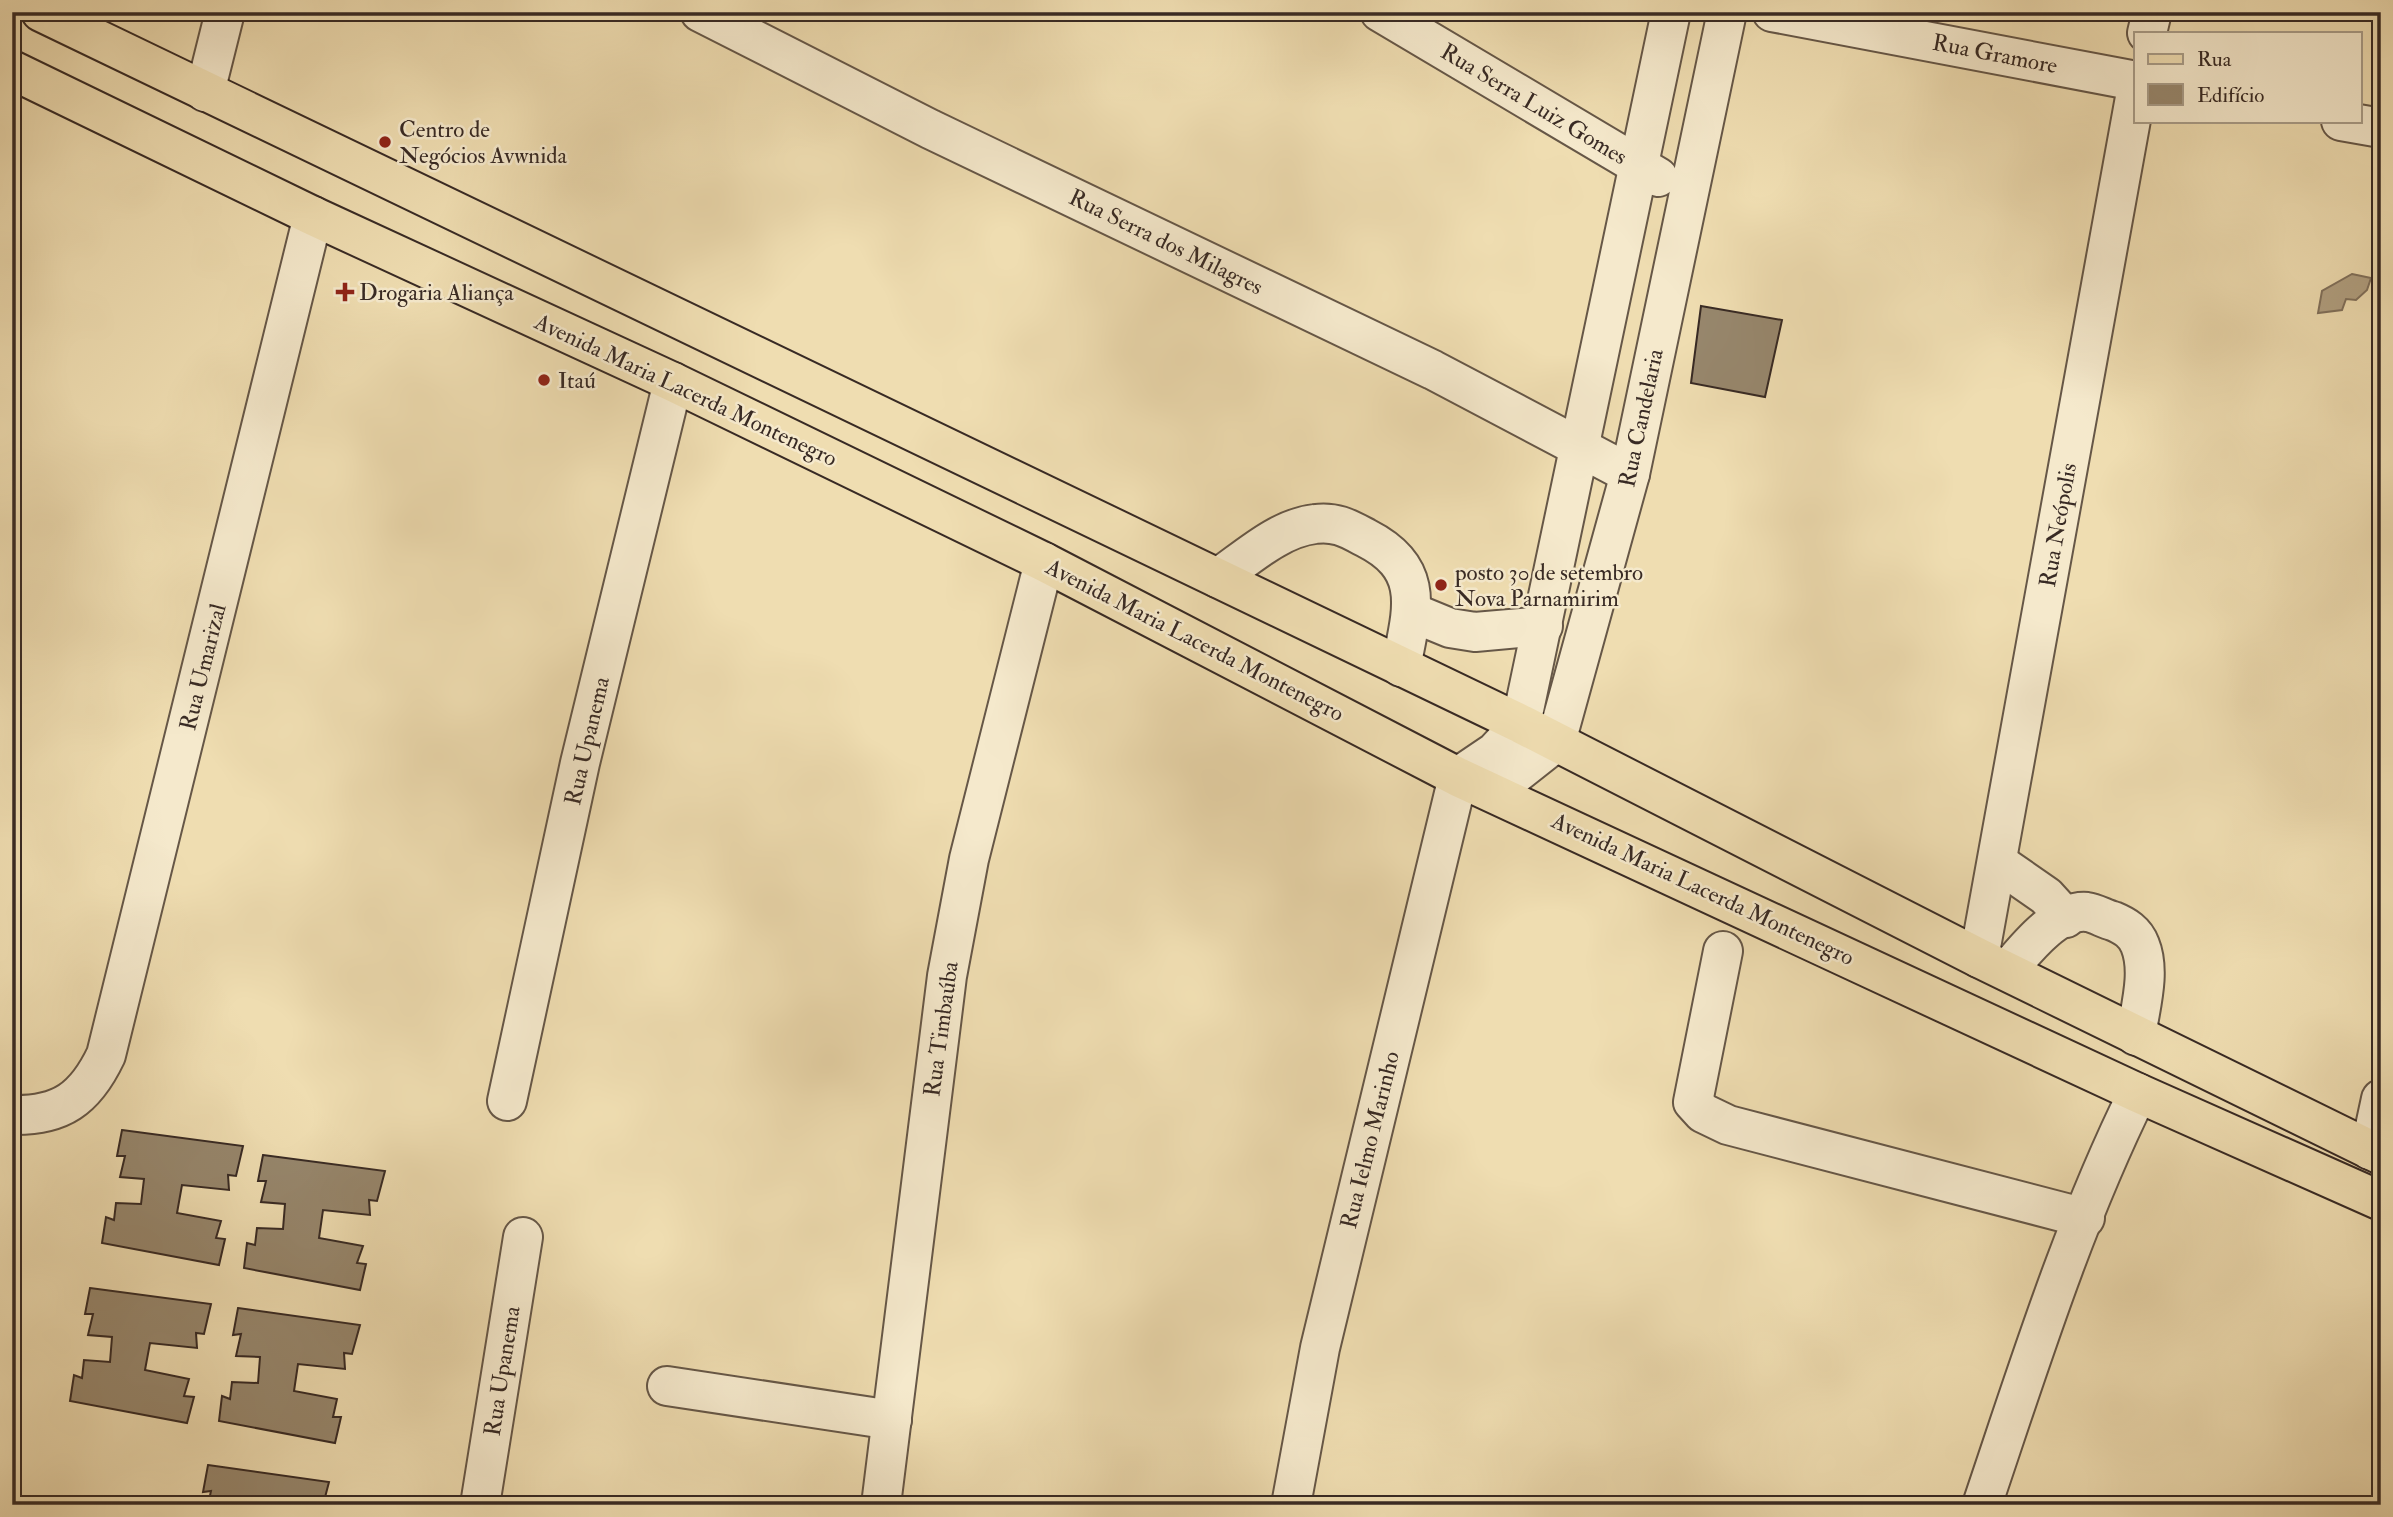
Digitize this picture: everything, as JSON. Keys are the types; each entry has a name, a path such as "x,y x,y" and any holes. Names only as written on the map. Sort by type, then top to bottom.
{"main road":[{"path":"41,12 1521,724 2148,1042 2375,1152"},
{"name":"Avenida Maria Lacerda Montenegro","path":"12,70 313,216 673,382 1044,562 1458,777 1494,791 2138,1093 2381,1201"},
{"path":"2138,1093 2148,1042"}],"street":[{"path":"205,92 225,12"},
{"name":"Rua Serra dos Milagres","path":"700,12 930,128 1433,370 1577,449 1630,474"},
{"name":"Rua Serra Luiz Gomes","path":"1380,12 1688,195"},
{"path":"1458,777 1495,752 1521,724 1671,12"},
{"name":"Rua Candelaria","path":"1556,742 1630,474 1727,12"},
{"name":"Rua Gramore","path":"1772,12 2134,81"},
{"path":"2147,32 2151,12"},
{"name":"Rua Neópolis","path":"1993,964 1997,862 2134,103"},
{"path":"2347,122 2381,128"},
{"name":"Rua Umarizal","path":"12,1115 40,1115 66,1104 93,1084 106,1055 313,216"},
{"name":"Rua Upanema","path":"508,1101 580,764 673,382"},
{"path":"1218,578 1287,532 1314,524 1339,524 1388,549 1403,568 1410,589 1411,612 1401,667"},
{"name":"Rua Timbaúba","path":"881,1505 947,976 972,846 1044,562"},
{"path":"1411,612 1450,628 1475,632 1542,626"},
{"path":"1494,791 1556,742"},
{"name":"Rua Ielmo Marinho","path":"1291,1505 1320,1348 1458,777"},
{"path":"1997,862 2046,896 2066,918"},
{"path":"1993,964 2046,929 2066,918 2086,912 2127,927 2140,943 2148,1042"},
{"path":"1723,951 1693,1102 1703,1113 1728,1125 2085,1218"},
{"path":"1982,1505 2040,1331 2118,1134 2138,1093"},
{"path":"2375,1152 2381,1099"},
{"name":"Rua Upanema","path":"480,1505 523,1237"},
{"path":"667,1386 892,1420"}],"shaded area":[{"path":"2352,274 2371,278 2367,290 2356,300 2346,299 2342,310 2318,313 2322,291"}],"building":[{"path":"1701,306 1782,320 1765,397 1691,383"},
{"path":"122,1130 243,1146 236,1176 228,1175 229,1190 182,1185 177,1213 221,1221 216,1238 225,1239 219,1265 102,1243 106,1217 114,1220 116,1203 141,1204 144,1179 120,1177 125,1156 117,1156"},
{"path":"263,1155 385,1171 377,1201 369,1200 370,1215 323,1210 319,1238 363,1246 357,1263 366,1264 360,1290 244,1268 247,1243 255,1245 257,1228 283,1229 285,1204 261,1202 266,1181 258,1181"},
{"path":"90,1288 211,1304 204,1334 196,1333 197,1348 150,1343 145,1370 189,1379 184,1396 194,1397 187,1423 70,1401 74,1375 82,1378 84,1360 110,1362 112,1337 88,1335 93,1314 85,1314"},
{"path":"238,1308 360,1325 352,1354 344,1353 345,1369 298,1364 294,1391 337,1399 333,1417 341,1417 335,1443 219,1421 222,1396 230,1399 232,1382 258,1383 260,1357 236,1356 241,1334 233,1335"},
{"path":"208,1465 329,1482 323,1505 208,1505 211,1491 203,1492"}],"place":[{"name":"Centro de Negócios Avwnida","path":"385,142"},
{"name":"Drogaria Aliança","path":"345,292"},
{"name":"Itaú","path":"544,380"},
{"name":"posto 30 de setembro Nova Parnamirim","path":"1441,585"}]}
